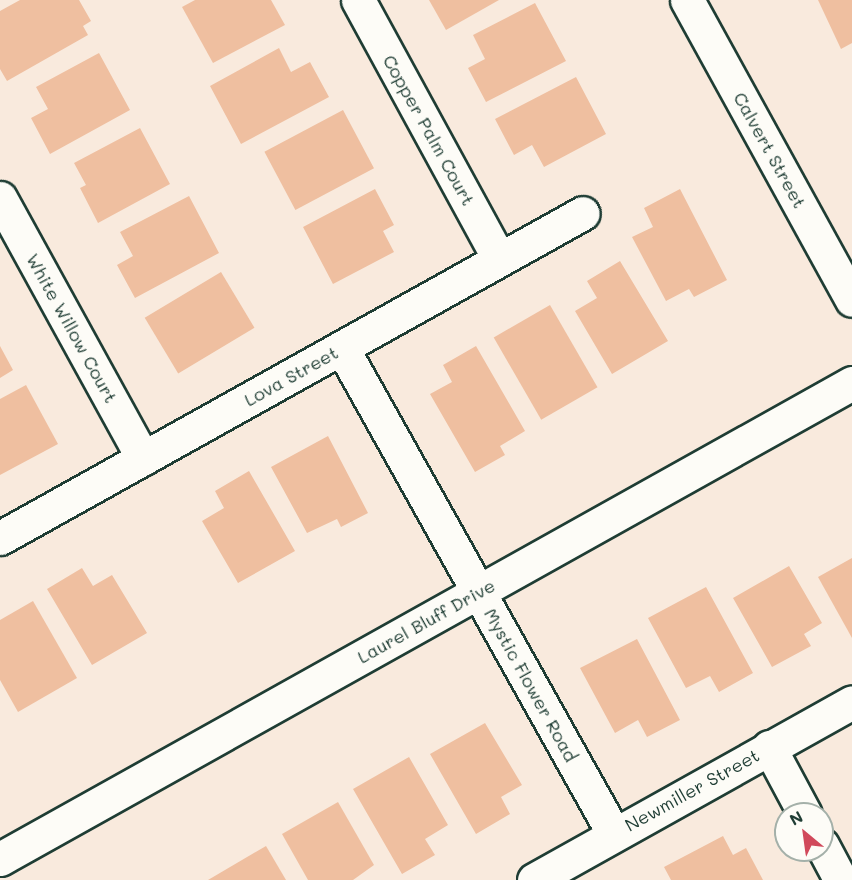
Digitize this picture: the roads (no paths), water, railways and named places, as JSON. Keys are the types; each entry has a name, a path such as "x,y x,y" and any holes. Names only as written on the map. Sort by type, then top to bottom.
{"street":[{"name":"Copper Palm Court","path":"358,0 499,259"},
{"name":"Calvert Street","path":"687,0 852,300"},
{"name":"White Willow Court","path":"0,198 143,458"},
{"name":"Lova Street","path":"0,538 583,213"},
{"name":"Mystic Flower Road","path":"342,348 614,834"},
{"name":"Laurel Bluff Drive","path":"0,859 852,383"},
{"name":"Newmiller Street","path":"534,880 852,702"},
{"path":"769,747 799,802"},
{"path":"832,862 841,880"}]}
